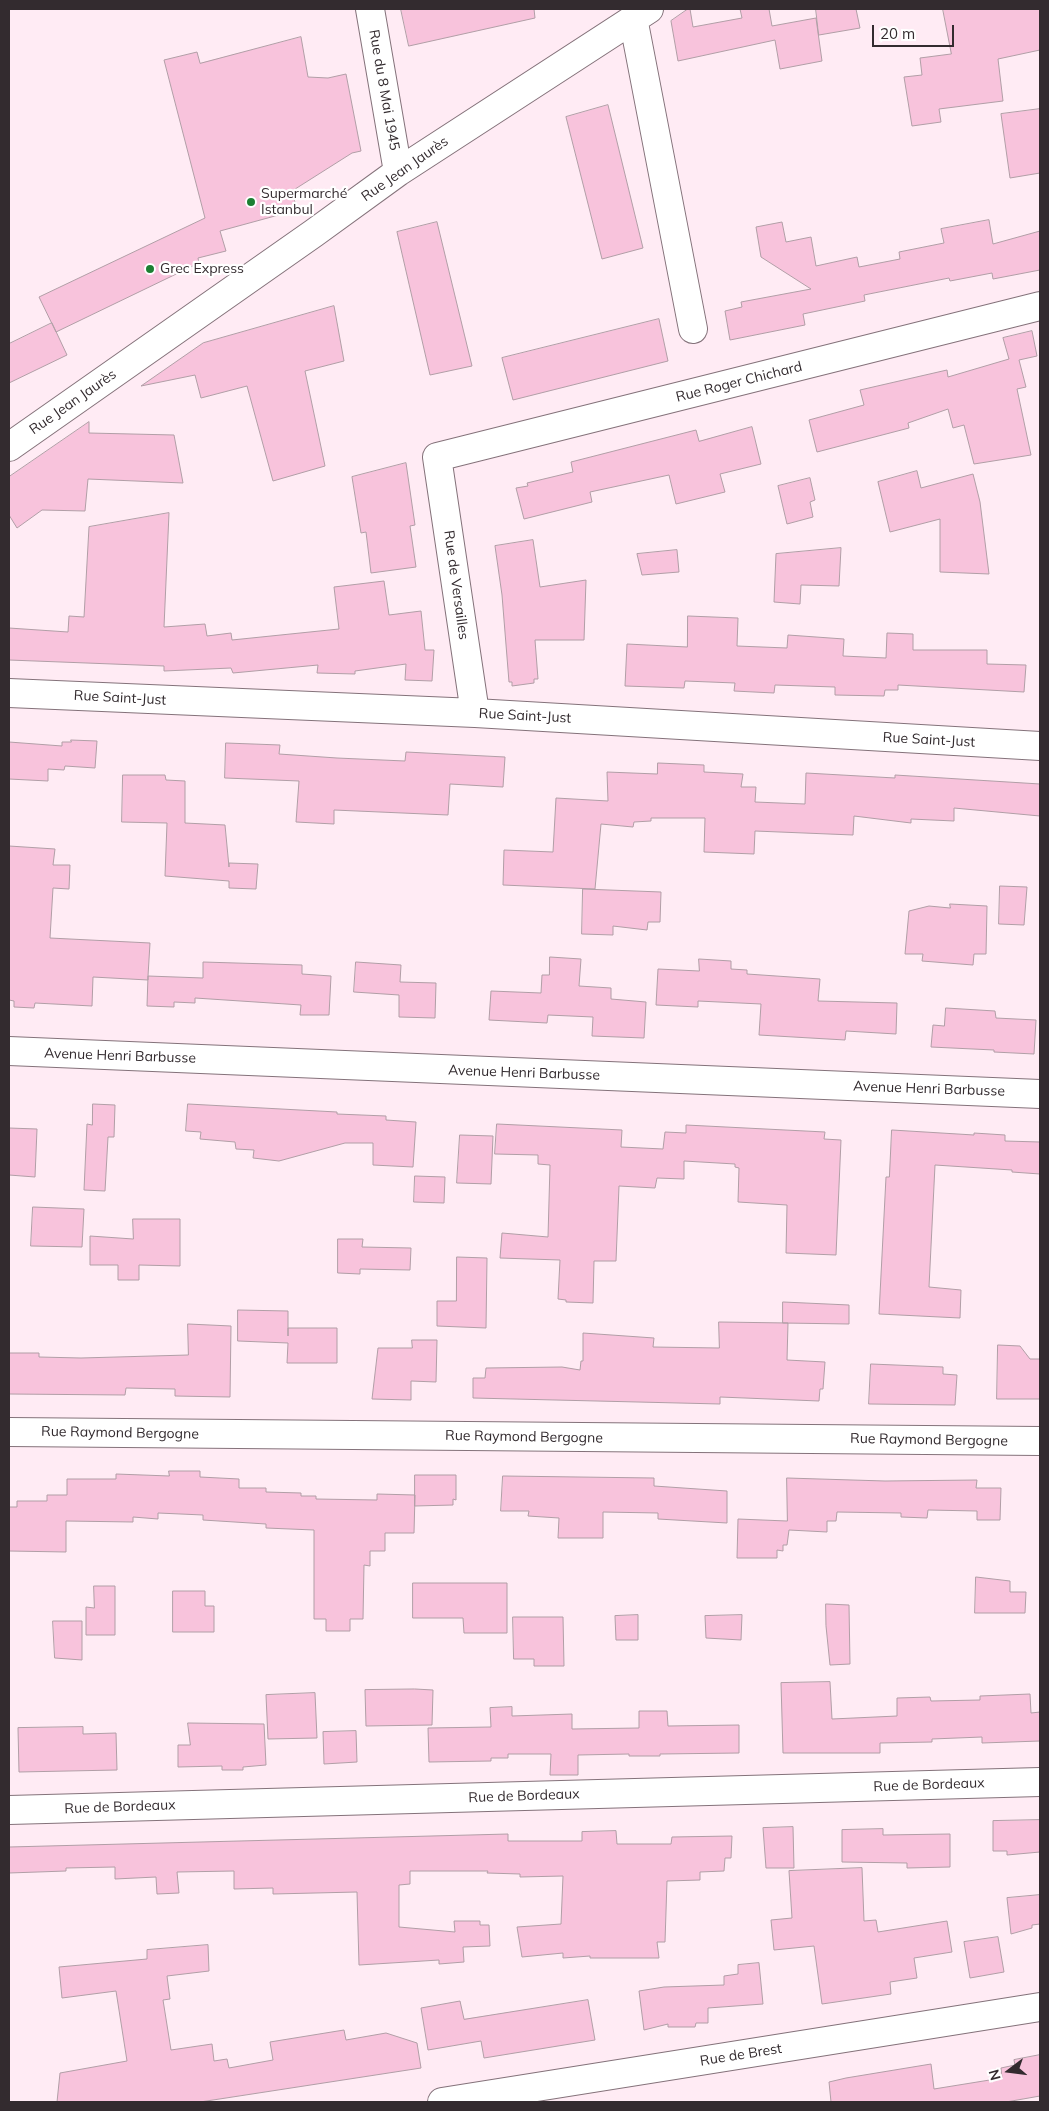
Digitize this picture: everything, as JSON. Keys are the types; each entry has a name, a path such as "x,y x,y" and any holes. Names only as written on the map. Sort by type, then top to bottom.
{"street":[{"name":"Rue du 8 Mai 1945","path":"370,9 398,172"},
{"name":"Rue Jean Jaurès","path":"9,447 398,172 641,13 693,329"},
{"name":"Rue Roger Chichard","path":"437,457 1040,306"},
{"name":"Rue de Versailles","path":"437,457 475,713"},
{"name":"Rue Saint-Just","path":"9,693 475,713 1040,746"},
{"name":"Avenue Henri Barbusse","path":"9,1051 1040,1094"},
{"name":"Rue Raymond Bergogne","path":"9,1432 1040,1441"},
{"name":"Rue de Bordeaux","path":"9,1810 1040,1782"},
{"name":"Rue de Brest","path":"442,2102 1040,2008"}],"building":[{"path":"401,9 534,9 535,18 409,46"},
{"path":"690,9 693,27 742,18 740,9 769,9 772,26 816,18 822,61 780,69 775,40 678,61 671,21"},
{"path":"816,9 856,9 860,28 819,35"},
{"path":"943,9 1040,9 1040,50 998,59 1003,101 939,109 941,122 912,126 904,77 922,75 920,58 951,54"},
{"path":"301,37 308,77 328,78 346,74 361,151 352,153 292,191 297,210 220,231 226,251 198,258 199,263 56,332 39,297 205,218 164,60 197,52 200,63"},
{"path":"608,105 643,248 602,259 566,117"},
{"path":"1040,109 1040,173 1010,178 1001,114"},
{"path":"989,220 993,244 1040,231 1040,270 993,279 992,273 950,281 949,278 864,295 865,301 803,314 805,325 730,340 725,311 742,307 741,302 811,289 761,257 756,227 782,222 786,242 811,237 816,266 857,257 859,267 900,259 899,252 944,243 941,229"},
{"path":"437,222 472,366 430,375 397,232"},
{"path":"334,306 344,361 305,371 325,466 273,481 247,386 201,398 195,375 141,386 203,343"},
{"path":"659,319 668,361 513,400 502,358"},
{"path":"52,323 67,355 9,383 9,344"},
{"path":"1032,331 1037,356 1019,360 1026,387 1017,389 1031,455 974,464 964,425 953,428 948,409 908,423 909,428 817,452 809,420 864,405 860,390 947,370 948,377 1009,359 1003,338"},
{"path":"89,422 89,433 174,435 183,483 88,479 85,511 42,510 17,528 9,515 9,477"},
{"path":"752,427 761,464 720,474 725,492 676,504 669,475 590,492 592,502 524,519 516,488 528,486 527,483 573,472 571,462 696,430 699,441"},
{"path":"406,463 415,525 410,526 416,567 371,573 366,532 361,533 352,477"},
{"path":"917,471 921,488 973,474 980,502 989,574 940,572 940,519 890,532 878,482"},
{"path":"810,478 815,500 810,502 813,517 787,524 778,486"},
{"path":"169,513 164,627 205,624 207,636 231,633 232,640 339,629 334,587 384,581 389,615 421,611 425,650 434,650 432,681 405,680 406,664 355,671 355,674 317,673 318,665 233,673 231,668 164,671 164,666 9,660 9,628 68,632 69,616 84,617 89,527"},
{"path":"533,540 540,587 586,580 584,640 535,640 538,679 534,679 534,683 512,686 512,682 509,682 502,595 495,546"},
{"path":"841,548 839,586 801,585 800,604 774,602 776,554"},
{"path":"677,550 679,572 642,575 637,554"},
{"path":"688,616 738,618 737,646 787,648 788,635 844,639 843,656 886,658 887,633 913,634 913,650 987,650 987,664 1026,665 1024,692 898,685 898,690 885,690 884,696 835,695 835,687 775,685 774,693 734,691 735,683 685,681 684,688 625,686 627,644 687,647"},
{"path":"71,740 97,741 95,768 65,766 64,770 48,769 48,781 9,779 9,742 62,746 62,742 71,742"},
{"path":"226,743 280,745 279,754 337,758 405,761 406,752 505,757 503,787 450,784 448,815 334,810 334,824 296,822 299,781 225,778"},
{"path":"658,763 704,765 704,772 743,774 741,787 756,787 755,802 805,804 806,773 895,778 895,775 1040,784 1040,816 954,808 954,821 911,819 911,823 854,816 853,835 755,831 754,854 704,852 705,818 651,818 651,821 634,822 633,827 601,824 595,889 503,885 504,850 553,852 556,798 608,801 607,772 657,774"},
{"path":"123,775 165,775 166,780 185,781 185,823 225,825 229,867 229,863 258,864 256,889 229,888 229,881 165,876 167,823 122,822"},
{"path":"9,846 55,849 53,865 70,865 69,889 53,888 50,938 150,943 148,976 203,978 203,962 302,965 302,974 331,976 329,1015 300,1015 301,1005 195,998 195,1003 174,1002 174,1007 147,1006 148,980 93,977 92,1006 35,1003 34,1008 14,1007 14,1001 9,1000"},
{"path":"1000,886 1027,887 1024,925 999,924"},
{"path":"583,889 661,892 660,922 648,922 647,930 613,926 613,935 582,934"},
{"path":"950,904 987,906 986,954 974,954 973,965 922,961 923,954 905,954 909,911 929,906 950,908"},
{"path":"550,957 581,959 579,986 611,988 611,999 646,1002 644,1038 592,1036 593,1017 548,1015 547,1023 489,1020 491,991 541,993 542,975 549,975"},
{"path":"699,959 731,961 731,969 747,970 747,974 820,979 818,1001 897,1003 896,1034 846,1031 845,1040 759,1035 761,1004 698,1001 698,1007 656,1005 658,969 699,971"},
{"path":"356,962 401,965 400,982 436,983 435,1018 399,1017 399,995 354,992"},
{"path":"946,1008 995,1011 996,1018 1036,1020 1034,1054 931,1047 933,1025 944,1026"},
{"path":"93,1104 115,1105 114,1137 108,1137 105,1191 84,1190 87,1124 92,1125"},
{"path":"188,1104 337,1112 337,1114 386,1116 386,1120 416,1122 413,1167 373,1165 373,1143 345,1143 279,1161 253,1158 254,1150 236,1149 235,1142 200,1139 201,1132 186,1131"},
{"path":"497,1124 622,1130 621,1147 663,1149 665,1132 686,1133 686,1125 825,1132 824,1139 841,1140 836,1255 786,1253 787,1205 738,1202 739,1168 735,1167 735,1164 684,1161 684,1179 657,1178 655,1188 619,1186 616,1261 594,1261 593,1303 566,1302 566,1300 558,1299 560,1260 500,1258 502,1233 548,1237 550,1165 538,1164 538,1155 495,1154"},
{"path":"9,1128 37,1129 35,1177 9,1175"},
{"path":"892,1130 1005,1135 1005,1141 1040,1142 1040,1174 1012,1172 1012,1170 935,1165 929,1287 961,1290 960,1318 879,1314 886,1177 889,1177"},
{"path":"460,1135 493,1136 491,1184 457,1183"},
{"path":"415,1176 445,1177 444,1203 414,1202"},
{"path":"33,1207 84,1209 82,1247 31,1246"},
{"path":"133,1219 180,1219 180,1266 139,1265 139,1280 118,1280 118,1265 90,1265 90,1236 133,1239"},
{"path":"338,1239 363,1239 362,1247 411,1248 410,1270 360,1269 360,1274 338,1273"},
{"path":"457,1257 487,1258 486,1328 437,1326 437,1301 456,1301"},
{"path":"783,1302 849,1305 849,1324 783,1323"},
{"path":"238,1310 288,1311 288,1328 337,1328 337,1363 287,1363 288,1343 238,1341"},
{"path":"719,1322 788,1323 787,1360 825,1362 823,1389 820,1389 819,1401 720,1397 720,1404 473,1398 473,1378 485,1378 486,1368 562,1367 580,1370 581,1361 583,1361 583,1333 654,1338 653,1347 719,1348"},
{"path":"188,1324 231,1326 230,1397 175,1396 175,1389 126,1388 125,1395 9,1394 9,1353 39,1353 39,1357 81,1358 188,1355"},
{"path":"412,1340 437,1340 436,1382 411,1381 411,1400 372,1399 378,1348 412,1348"},
{"path":"998,1345 1020,1346 1030,1359 1040,1359 1040,1399 997,1399"},
{"path":"871,1364 943,1367 943,1374 957,1375 955,1405 869,1404"},
{"path":"169,1471 200,1471 200,1477 239,1479 239,1488 266,1488 266,1492 301,1493 301,1496 316,1496 316,1499 377,1500 377,1494 415,1495 414,1533 385,1533 385,1551 370,1551 370,1566 364,1565 363,1619 350,1619 350,1631 326,1631 326,1619 314,1619 314,1530 266,1528 266,1524 203,1520 203,1515 158,1513 158,1519 133,1517 133,1522 66,1521 66,1552 9,1551 9,1507 17,1507 17,1501 47,1501 47,1495 67,1495 67,1479 116,1479 116,1474 169,1476"},
{"path":"415,1475 456,1475 456,1500 453,1499 453,1505 415,1506"},
{"path":"503,1476 654,1478 654,1486 727,1491 727,1523 658,1519 658,1513 603,1512 603,1538 558,1538 559,1518 528,1516 529,1511 501,1511"},
{"path":"787,1478 885,1481 977,1480 976,1488 1001,1488 1000,1520 977,1520 977,1511 928,1510 927,1518 901,1517 901,1513 837,1512 836,1521 827,1521 827,1532 789,1530 787,1545 783,1545 783,1551 777,1550 777,1558 737,1558 738,1519 787,1521"},
{"path":"976,1577 1010,1581 1010,1592 1026,1592 1025,1613 975,1613"},
{"path":"413,1583 507,1583 507,1633 464,1633 463,1618 413,1618"},
{"path":"94,1586 115,1586 115,1635 86,1635 86,1607 94,1608"},
{"path":"173,1591 205,1591 205,1606 214,1606 214,1632 173,1632"},
{"path":"826,1604 849,1605 850,1664 830,1665"},
{"path":"638,1615 638,1640 616,1640 615,1616"},
{"path":"742,1615 741,1640 706,1638 705,1616"},
{"path":"513,1617 563,1617 564,1666 534,1666 534,1659 514,1659"},
{"path":"53,1621 82,1621 82,1660 55,1658"},
{"path":"830,1682 832,1719 897,1716 897,1698 930,1697 931,1701 980,1700 980,1696 1030,1694 1031,1713 1040,1712 1040,1741 982,1743 982,1737 932,1739 932,1742 880,1743 880,1753 783,1753 781,1683"},
{"path":"365,1690 433,1690 432,1725 366,1726"},
{"path":"315,1693 317,1738 268,1739 266,1695"},
{"path":"512,1707 512,1716 572,1714 572,1729 639,1728 639,1711 667,1711 668,1726 739,1725 739,1753 660,1754 660,1756 629,1756 629,1754 578,1755 578,1775 550,1775 551,1754 508,1754 508,1758 491,1758 491,1761 429,1762 428,1728 491,1727 490,1708"},
{"path":"188,1723 264,1724 266,1765 243,1767 243,1770 222,1770 222,1766 178,1767 178,1745 190,1745"},
{"path":"83,1727 83,1734 116,1733 117,1770 19,1772 18,1728"},
{"path":"356,1731 357,1762 324,1764 323,1732"},
{"path":"1040,1820 1040,1852 1007,1855 1007,1851 993,1851 993,1821"},
{"path":"793,1827 794,1868 766,1868 763,1828"},
{"path":"883,1829 883,1835 950,1834 950,1867 907,1868 907,1863 842,1862 842,1830"},
{"path":"616,1831 617,1844 671,1844 672,1837 732,1836 731,1858 725,1858 724,1871 700,1872 700,1880 667,1881 665,1942 657,1942 659,1958 590,1958 590,1956 563,1958 563,1953 522,1957 517,1927 561,1924 563,1876 520,1877 520,1874 487,1873 488,1871 410,1871 410,1884 399,1885 399,1927 455,1932 454,1921 480,1921 480,1925 489,1925 490,1946 463,1947 464,1962 439,1964 439,1960 359,1965 357,1892 273,1894 273,1888 234,1889 234,1871 177,1872 179,1893 157,1894 156,1877 115,1879 115,1867 66,1868 66,1871 9,1873 9,1847 508,1834 508,1841 582,1841 582,1832"},
{"path":"862,1868 864,1921 876,1920 878,1932 947,1921 952,1952 914,1958 917,1978 890,1982 891,1994 822,2004 814,1946 774,1950 771,1920 792,1918 789,1871"},
{"path":"1040,1895 1040,1924 1032,1925 1032,1928 1011,1934 1007,1898"},
{"path":"998,1937 1004,1972 970,1978 964,1942"},
{"path":"208,1945 209,1971 167,1976 170,1999 163,2000 171,2050 212,2044 214,2061 227,2059 229,2068 273,2060 270,2042 344,2030 346,2040 386,2033 417,2043 421,2068 200,2102 57,2102 60,2073 127,2061 116,1991 62,1998 59,1967 147,1959 147,1950"},
{"path":"759,1963 763,2004 708,2008 708,2023 696,2023 695,2027 668,2027 668,2024 644,2030 639,1991 664,1987 724,1985 724,1976 738,1974 738,1965"},
{"path":"588,2000 595,2040 484,2058 481,2041 428,2050 421,2008 460,2001 464,2019"},
{"path":"1040,2055 1040,2096 1006,2102 831,2102 829,2082 846,2078 931,2064 934,2089 1002,2078 1001,2068 1015,2065 1014,2060"}],"place":[{"name":"Supermarché Istanbul","path":"251,202"},
{"name":"Grec Express","path":"150,269"}]}
